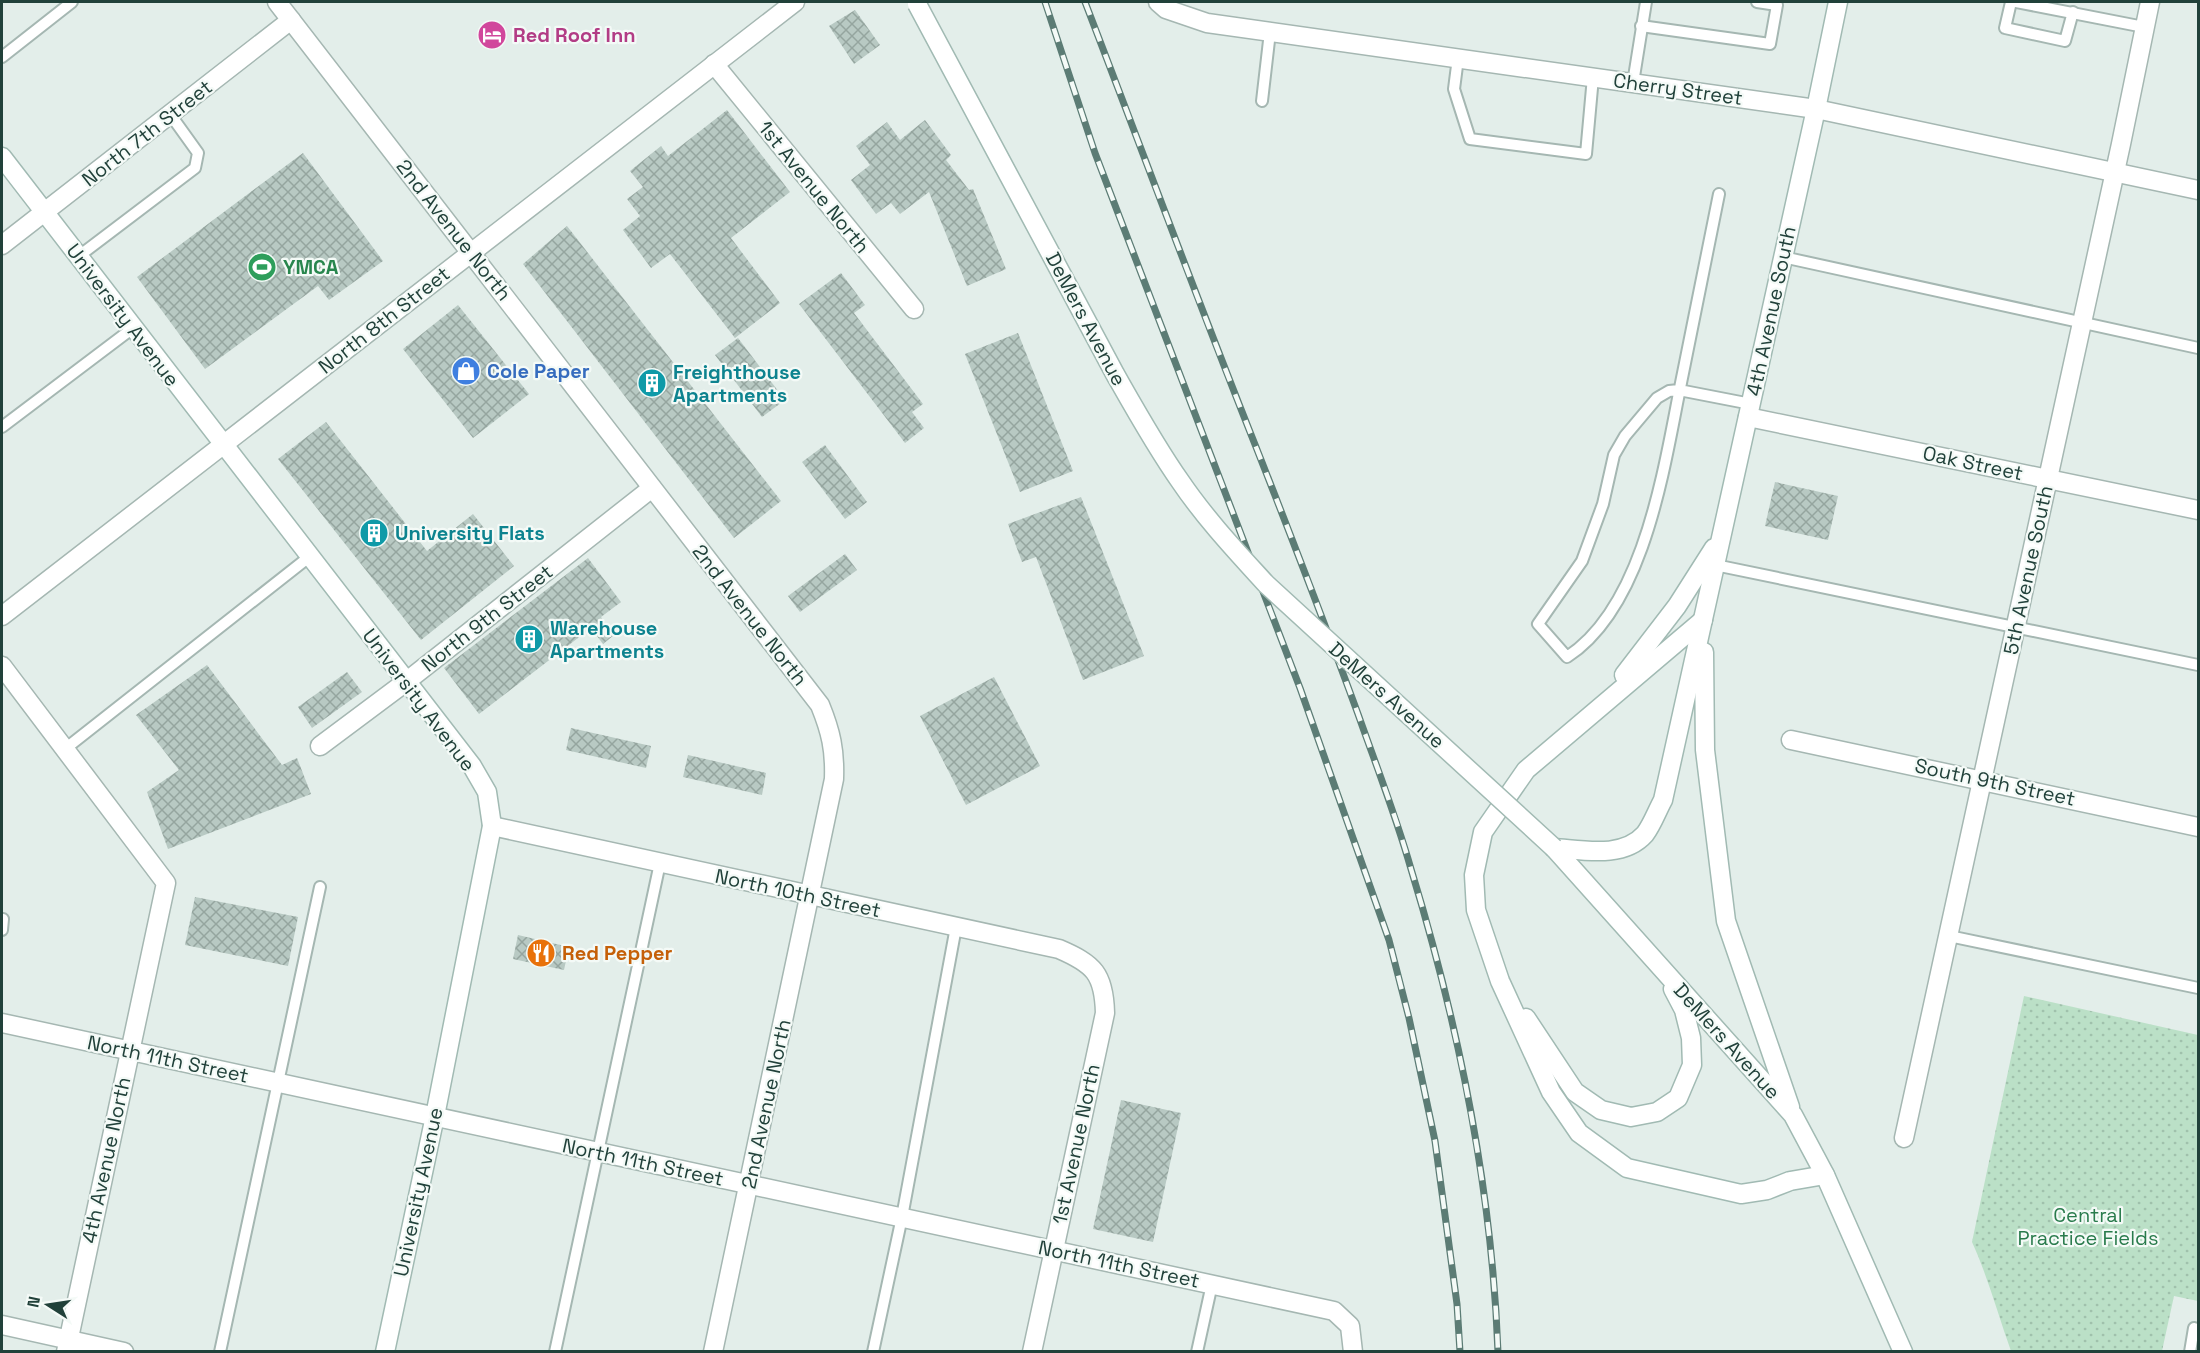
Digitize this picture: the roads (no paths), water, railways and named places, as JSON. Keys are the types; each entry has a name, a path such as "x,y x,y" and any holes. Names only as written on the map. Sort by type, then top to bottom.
{"street":[{"name":"2nd Avenue North","path":"277,2 820,705 830,729 835,754 834,779 713,1352"},
{"name":"North 8th Street","path":"2,616 795,2"},
{"name":"Cherry Street","path":"1158,2 1166,9 1207,23 1816,109 2199,190"},
{"name":"4th Avenue South","path":"1703,620 1838,2"},
{"name":"5th Avenue South","path":"1904,1138 2150,2"},
{"name":"DeMers Avenue","path":"916,3 1115,375 1145,428 1181,483 1223,537 1266,584 1554,848 1793,1115 1825,1175 1903,1352"},
{"name":"North 7th Street","path":"2,244 291,20"},
{"name":"1st Avenue North","path":"714,64 914,309"},
{"name":"University Avenue","path":"2,157 472,766 487,792 492,826 435,1116 385,1352"},
{"name":"Oak Street","path":"1749,410 2199,510"},
{"name":"North 9th Street","path":"320,746 407,681 652,488"},
{"path":"1590,716 1640,657 1677,606 1721,537"},
{"path":"1554,848 1596,851 1623,849 1644,834 1663,800 1703,620"},
{"path":"1703,620 1526,770 1483,832 1474,875 1476,910 1500,981 1551,1092 1579,1133 1627,1168 1742,1194 1767,1190 1790,1181 1825,1175"},
{"path":"1703,620 1705,750 1726,921 1793,1115"},
{"name":"4th Avenue North","path":"2,666 166,883 67,1346"},
{"name":"South 9th Street","path":"1791,740 1983,779 2199,827"},
{"name":"North 10th Street","path":"492,826 1059,949 1082,959 1096,973"},
{"path":"1500,981 1575,1092 1601,1110 1631,1117 1657,1112 1678,1098 1692,1065 1691,1038 1684,1010 1661,967"},
{"name":"1st Avenue North","path":"1032,1352 1105,1013 1104,991 1096,973"},
{"name":"North 11th Street","path":"2,1023 1334,1311 1350,1326 1353,1352"},
{"path":"2,1325 67,1346 124,1352"}],"lane":[{"path":"2,57 72,2"},
{"path":"1633,83 1646,2"},
{"path":"1641,26 1770,44 1777,5 1757,2"},
{"path":"2011,2 2006,28 2065,41 2073,12"},
{"path":"2016,2 2144,27"},
{"path":"1262,101 1270,32"},
{"path":"1458,58 1455,88 1470,139 1586,154 1593,77"},
{"path":"79,256 195,168 198,153 170,114"},
{"path":"1719,194 1679,390 1663,469 1648,528 1630,576 1608,618 1583,646 1567,657 1539,624 1582,561 1603,504 1614,455 1624,436 1657,398 1669,391 1679,390 1749,410"},
{"path":"1783,257 2199,348"},
{"path":"2,427 133,328"},
{"path":"65,749 309,557"},
{"path":"1715,565 2199,665"},
{"path":"555,1352 660,863"},
{"path":"220,1352 321,887"},
{"path":"873,1352 902,1217 956,927"},
{"path":"1949,936 2199,988"},
{"path":"1197,1352 1212,1284"},
{"path":"2190,1352 2194,1328 2199,1329"}],"railway":[{"path":"1045,2 1095,153 1300,688 1389,940 1409,1018 1435,1141 1457,1304 1460,1352"},
{"path":"1085,2 1320,613 1379,771 1405,849 1444,987 1470,1108 1488,1230 1498,1352"}],"place":[{"name":"Red Roof Inn","path":"492,35"},
{"name":"YMCA","path":"262,267"},
{"name":"Cole Paper","path":"466,371"},
{"name":"Freighthouse Apartments","path":"652,383"},
{"name":"University Flats","path":"374,533"},
{"name":"Warehouse Apartments","path":"529,639"},
{"name":"Red Pepper","path":"541,953"}],"park label":[{"name":"Central Practice Fields","path":"2088,1226"}]}
